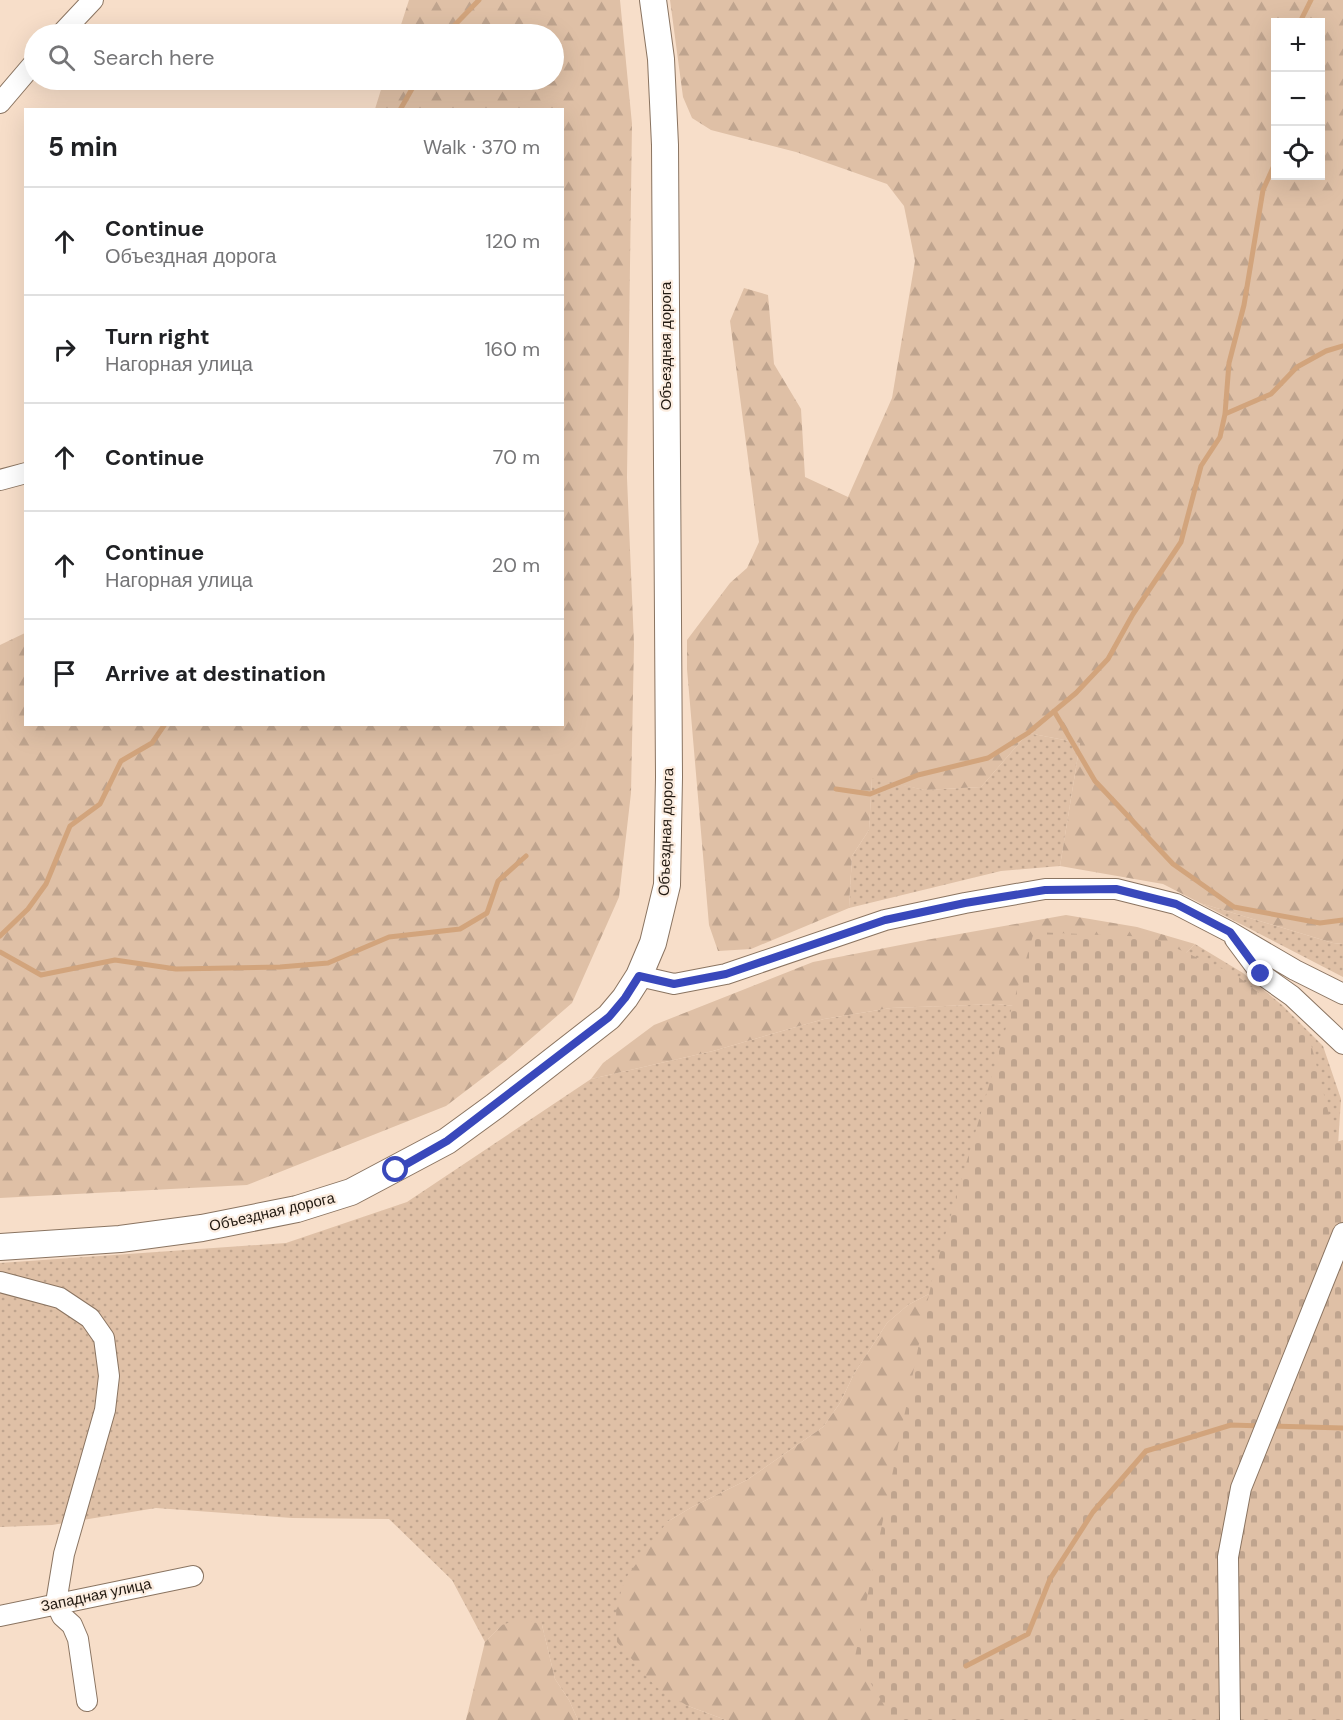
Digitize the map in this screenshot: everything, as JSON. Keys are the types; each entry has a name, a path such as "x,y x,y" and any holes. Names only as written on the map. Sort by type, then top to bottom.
{"main road":[{"name":"Объездная дорога","path":"0,1247 120,1239 202,1228 297,1209 351,1192 447,1141 485,1113 609,1017 639,976 653,943 667,885 669,788 665,145 661,59 653,0"}],"street":[{"path":"70,24 93,0"},
{"path":"0,103 24,75"},
{"path":"0,480 24,474"},
{"path":"639,976 674,984 726,974 885,920 965,903 1045,890 1116,889 1176,904 1343,994"},
{"path":"1230,932 1261,974 1292,996 1343,1044"},
{"path":"1230,1720 1228,1557 1241,1488 1343,1233"},
{"path":"0,1282 60,1298 90,1318 104,1338 109,1376 105,1410 64,1554 56,1603 62,1616 72,1625 78,1639 87,1701"},
{"name":"Западная улица","path":"0,1616 193,1576"}],"green space":[{"path":"409,0 620,0 632,124 627,478 634,644 631,793 619,897 572,1003 505,1061 446,1106 247,1185 0,1198 0,645 24,633 24,726 564,726 564,108 375,108 381,90 564,90 564,24 401,24"},
{"path":"670,0 1343,0 1343,944 1200,903 1163,884 1060,866 1080,743 1028,733 981,787 924,790 872,778 869,830 852,856 849,908 751,949 718,951 709,925 687,669 687,640 730,583 747,568 759,542 730,321 744,288 768,295 774,364 801,409 805,477 848,497 892,398 915,261 904,206 887,184 796,152 711,130 692,118 683,97"},
{"path":"1028,733 1080,743 1060,866 1001,871 849,908 852,856 869,830 872,777 924,790 981,787"},
{"path":"1200,903 1343,944 1343,977"},
{"path":"1066,915 1137,927 1195,944 1166,972 1065,1012 997,1004 891,1008 824,1019 713,1051 591,1079 603,1063 654,1025 813,962"},
{"path":"1034,932 1151,937 1236,975 1308,1032 1336,1142 1343,1140 1343,1720 893,1720 855,1657 932,1280"},
{"path":"1195,944 1243,973 1282,1005 1323,1046 1341,1099 1337,1161 1027,1242 908,1305 887,1323 854,1374 840,1403 823,1427 747,1480 667,1522 688,1706 726,1720 578,1720 569,1700 555,1679 542,1625 502,1625 485,1642 452,1580 389,1519 292,1518 156,1508 52,1525 0,1527 0,1263 286,1243 407,1202 591,1079 713,1051 824,1019 891,1008 997,1004 1065,1012 1166,972"},
{"path":"1027,1242 1343,1720 726,1720 688,1706 656,1687 617,1642 616,1608 625,1579 667,1522 747,1480 823,1427 840,1403 854,1374 887,1323 908,1305"},
{"path":"522,1618 542,1625 555,1679 569,1700 578,1720 466,1720 485,1642 502,1625"}],"waterway":[{"path":"456,24 479,0"},
{"path":"1302,18 1311,0"},
{"path":"401,108 411,90"},
{"path":"836,789 870,794 918,775 988,758 1028,733 1076,693 1108,659 1133,614 1181,542 1201,466 1220,437 1225,414 1229,363 1244,305 1263,190 1271,172"},
{"path":"1225,414 1271,394 1297,367 1326,351 1343,346"},
{"path":"1054,711 1095,781 1173,864 1234,907 1320,923 1343,920"},
{"path":"0,936 28,909 46,884 70,826 100,804 121,761 152,743 164,726"},
{"path":"0,952 41,975 115,960 176,969 280,967 328,963 389,937 460,929 487,913 498,881 526,856"},
{"path":"966,1666 1028,1634 1050,1579 1093,1512 1146,1451 1231,1425 1262,1426"},
{"path":"1271,1426 1343,1428"}],"route":[{"path":"396,1170 447,1141 609,1017 639,976 674,984 726,974 885,920 965,903 1045,890 1116,889 1176,904 1230,932 1261,974"}]}
